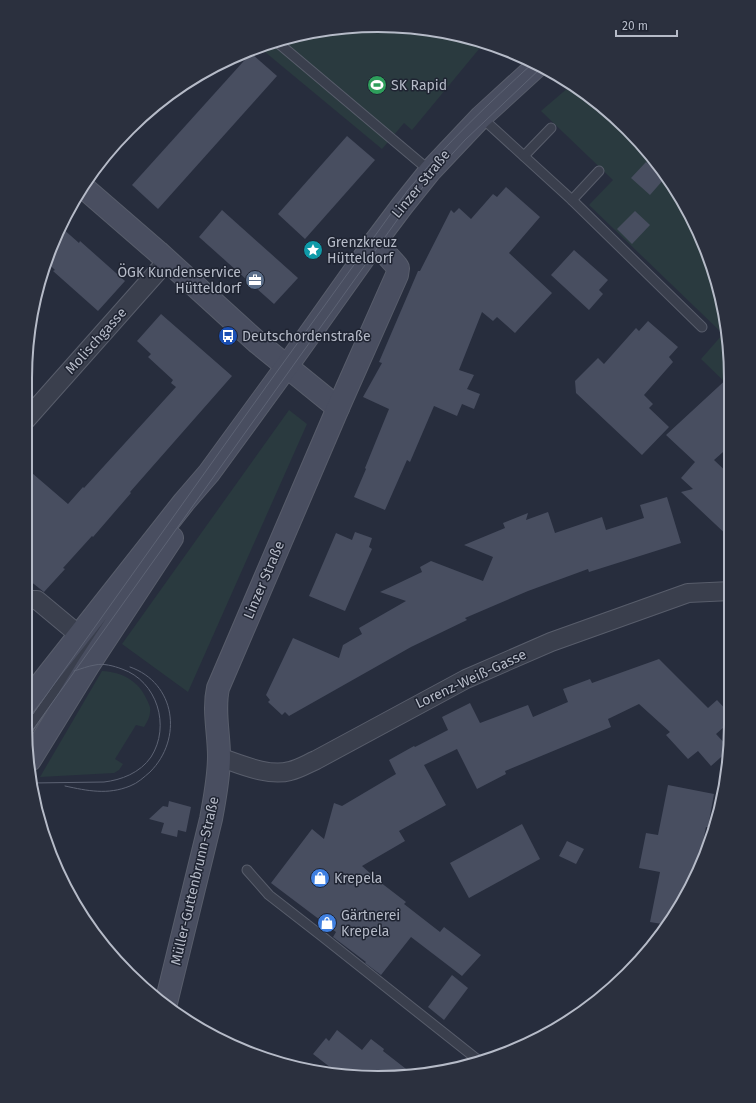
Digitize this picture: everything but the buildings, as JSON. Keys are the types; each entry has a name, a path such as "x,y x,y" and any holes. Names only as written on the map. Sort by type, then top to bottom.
{"main road":[{"name":"Linzer Straße","path":"32,695 184,502 209,473 375,242 430,171 481,117 533,69"},
{"path":"87,191 258,343 338,408"},
{"name":"Linzer Straße","path":"219,757 216,707 218,688 398,272 398,268 394,262 375,242"},
{"name":"Linzer Straße","path":"34,754 88,666 192,508 209,473"},
{"name":"Müller-Guttenbrunn-Straße","path":"167,1000 211,818 218,781 219,757"}],"street":[{"name":"Molischgasse","path":"32,413 167,261"},
{"name":"Lorenz-Weiß-Gasse","path":"219,757 262,771 289,772 316,760 466,679 551,642 688,593 724,591"},
{"path":"32,600 37,600 79,635"}],"lane":[{"path":"282,46 430,171"},
{"path":"481,117 572,200 702,327"},
{"path":"524,156 551,128"},
{"path":"572,200 599,171"},
{"path":"129,588 209,473"},
{"path":"32,724 108,617"},
{"path":"247,870 269,895 474,1057"}],"shaded area":[{"name":"SK Rapid","path":"378,32 423,35 480,48 412,130 404,123 382,149 264,51 288,44 333,35"},
{"path":"567,88 594,107 617,128 653,167 678,205 698,246 712,288 721,332 589,205 613,180 541,111"},
{"path":"721,336 724,381 701,359"},
{"path":"289,410 307,424 188,692 122,644"},
{"path":"102,671 116,673 135,683 144,693 150,708 149,716 144,727 136,725 115,759 123,764 119,770 114,773 40,777"}],"tram line":[{"path":"32,715 408,190 437,156 468,124 529,67"},
{"path":"32,731 400,216 430,178 465,140 538,71"},
{"path":"37,783 104,782 117,780 130,775 147,763 157,745 160,732 160,719 152,694 144,683 134,675 122,669 108,665 95,665 74,671"},
{"path":"65,786 98,791 122,789 141,780 161,759 167,744 170,728 170,713 165,699 157,686 145,675 130,667"}],"place":[{"name":"SK Rapid","path":"377,85"},
{"name":"Grenzkreuz Hütteldorf","path":"313,250"},
{"name":"ÖGK Kundenservice Hütteldorf","path":"255,280"},
{"name":"Deutschordenstraße","path":"228,336"},
{"name":"Krepela","path":"320,878"},
{"name":"Gärtnerei Krepela","path":"327,923"}]}
